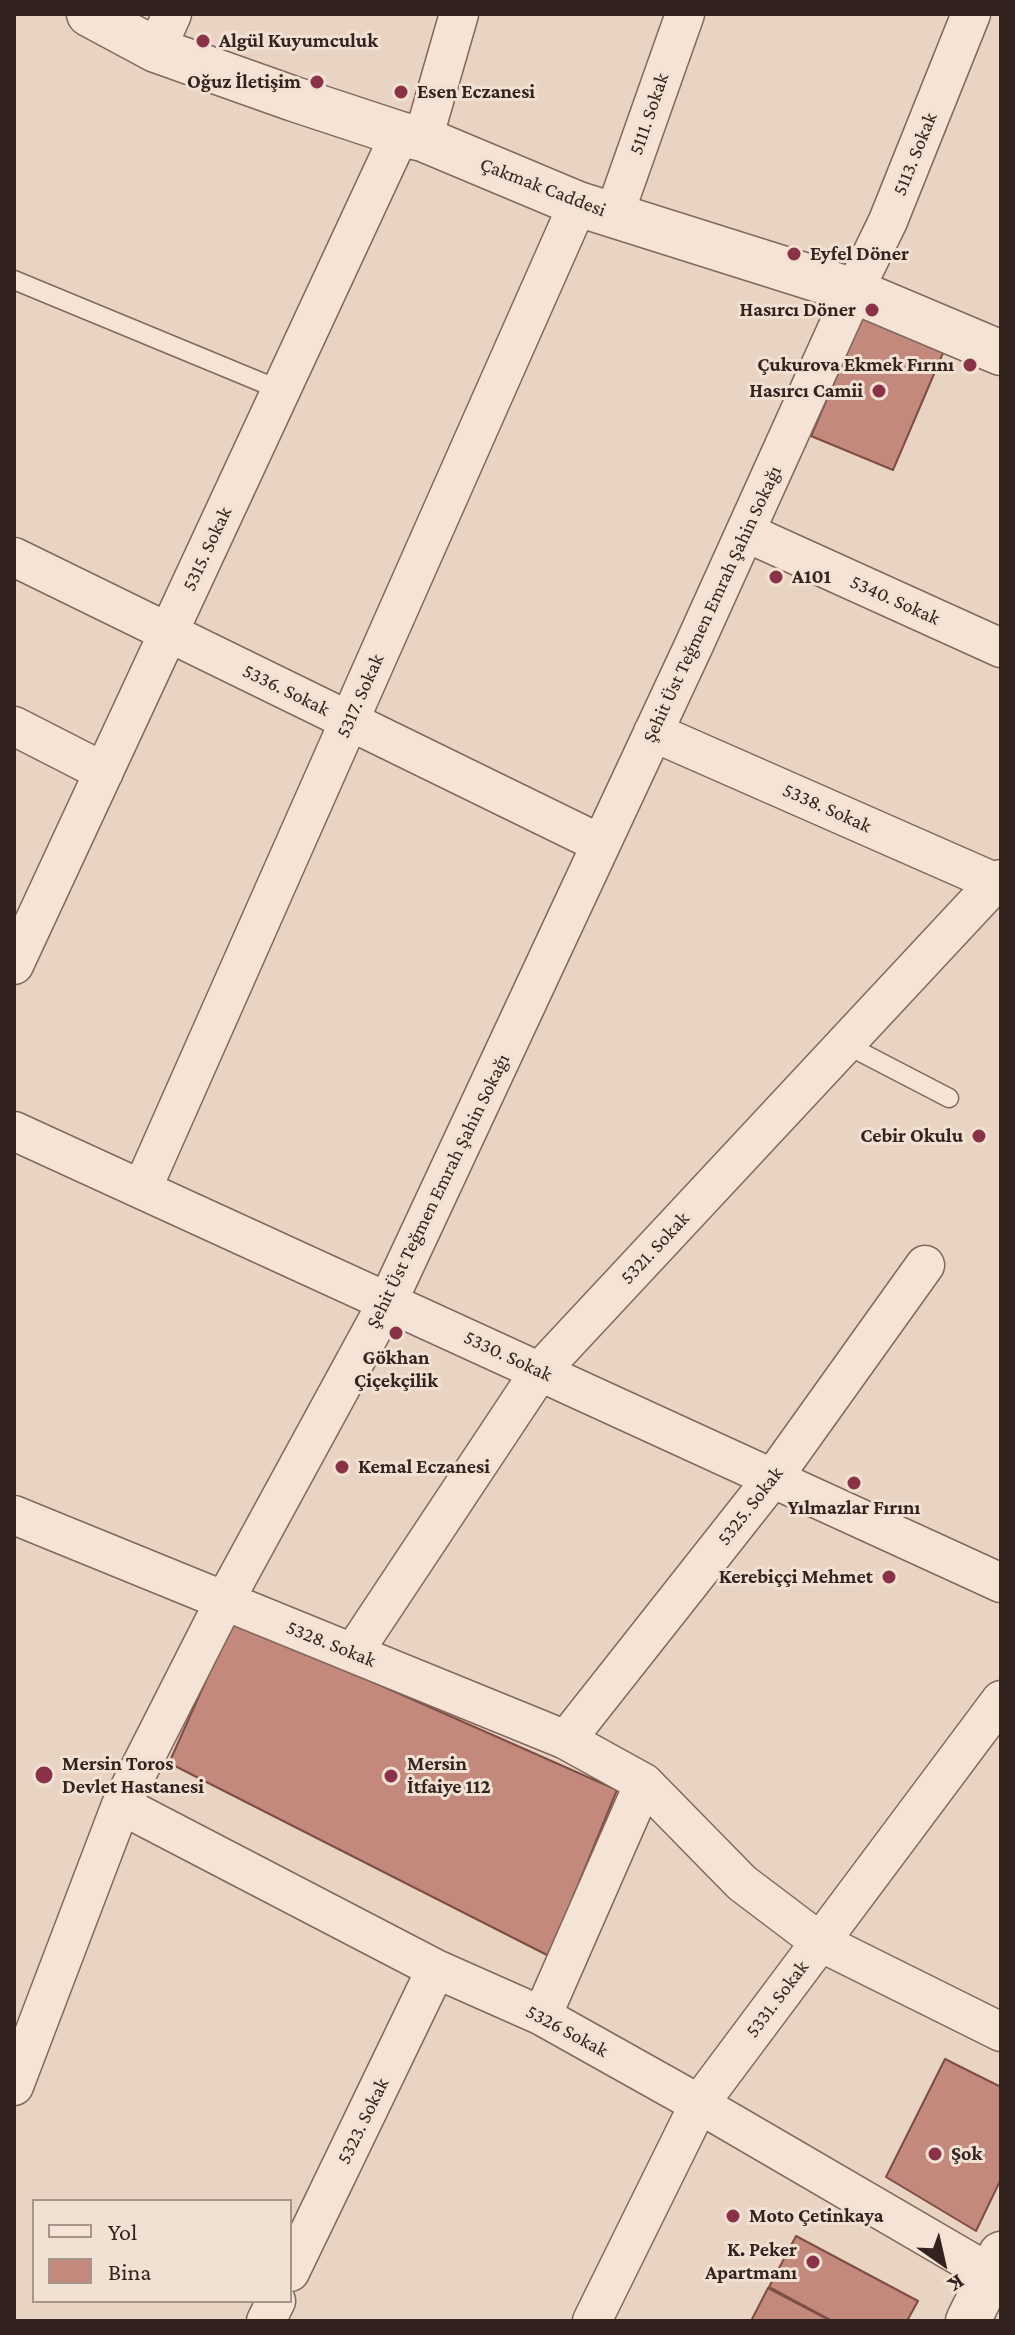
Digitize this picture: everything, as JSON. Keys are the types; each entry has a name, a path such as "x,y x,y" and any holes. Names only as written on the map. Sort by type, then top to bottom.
{"street":[{"name":"Çakmak Caddesi","path":"89,14 164,32 294,99 411,137 596,209 854,291 1001,353"},
{"name":"5315. Sokak","path":"14,965 280,390 411,137 459,14"},
{"name":"5111. Sokak","path":"596,209 685,14"},
{"name":"5113. Sokak","path":"854,291 888,221 971,14"},
{"name":"5317. Sokak","path":"142,1189 349,721 596,209"},
{"name":"Şehit Üst Teğmen Emrah Şahin Sokağı","path":"14,2086 121,1805 225,1600 388,1301 854,291"},
{"name":"5340. Sokak","path":"745,532 1001,648"},
{"name":"5336. Sokak","path":"14,557 601,844"},
{"path":"14,726 104,772"},
{"name":"5338. Sokak","path":"653,732 999,882"},
{"name":"5321. Sokak","path":"353,1653 540,1371 999,882"},
{"name":"5330. Sokak","path":"14,1131 1001,1583"},
{"name":"5325. Sokak","path":"566,1740 772,1479 925,1265"},
{"name":"5328. Sokak","path":"14,1515 566,1740 644,1783 742,1883 820,1942 1001,2032"},
{"name":"5331. Sokak","path":"592,2321 699,2104 1001,1700"},
{"path":"542,2016 644,1783"},
{"name":"5326 Sokak","path":"121,1805 436,1969 542,2016 998,2269"},
{"name":"5323. Sokak","path":"292,2268 436,1969"},
{"path":"968,2321 998,2269"},
{"path":"266,2321 275,2303"}],"lane":[{"path":"14,280 280,390"},
{"path":"845,1044 949,1098"}],"building":[{"name":"Hasırcı Camii","path":"865,311 946,346 893,470 811,436"},
{"name":"Mersin İtfaiye 112","path":"233,1620 617,1790 549,1956 169,1763"},
{"path":"945,2059 1001,2087 1001,2179 976,2231 886,2177"},
{"name":"K. Peker Apartmanı","path":"796,2236 918,2301 907,2321 832,2321 769,2287"},
{"path":"768,2288 831,2321 751,2321"}],"place":[{"name":"Algül Kuyumculuk","path":"203,41"},
{"name":"Oğuz İletişim","path":"317,82"},
{"name":"Esen Eczanesi","path":"401,92"},
{"name":"Eyfel Döner","path":"794,254"},
{"name":"Hasırcı Döner","path":"872,310"},
{"name":"Çukurova Ekmek Fırını","path":"970,365"},
{"name":"Hasırcı Camii","path":"879,391"},
{"name":"A101","path":"776,577"},
{"name":"Cebir Okulu","path":"979,1136"},
{"name":"Gökhan Çiçekçilik","path":"396,1333"},
{"name":"Kemal Eczanesi","path":"342,1467"},
{"name":"Yılmazlar Fırını","path":"854,1483"},
{"name":"Kerebiççi Mehmet","path":"889,1577"},
{"name":"Mersin Toros Devlet Hastanesi","path":"44,1775"},
{"name":"Mersin İtfaiye 112","path":"391,1776"},
{"name":"Şok","path":"935,2154"},
{"name":"Moto Çetinkaya","path":"733,2216"},
{"name":"K. Peker Apartmanı","path":"813,2262"}]}
